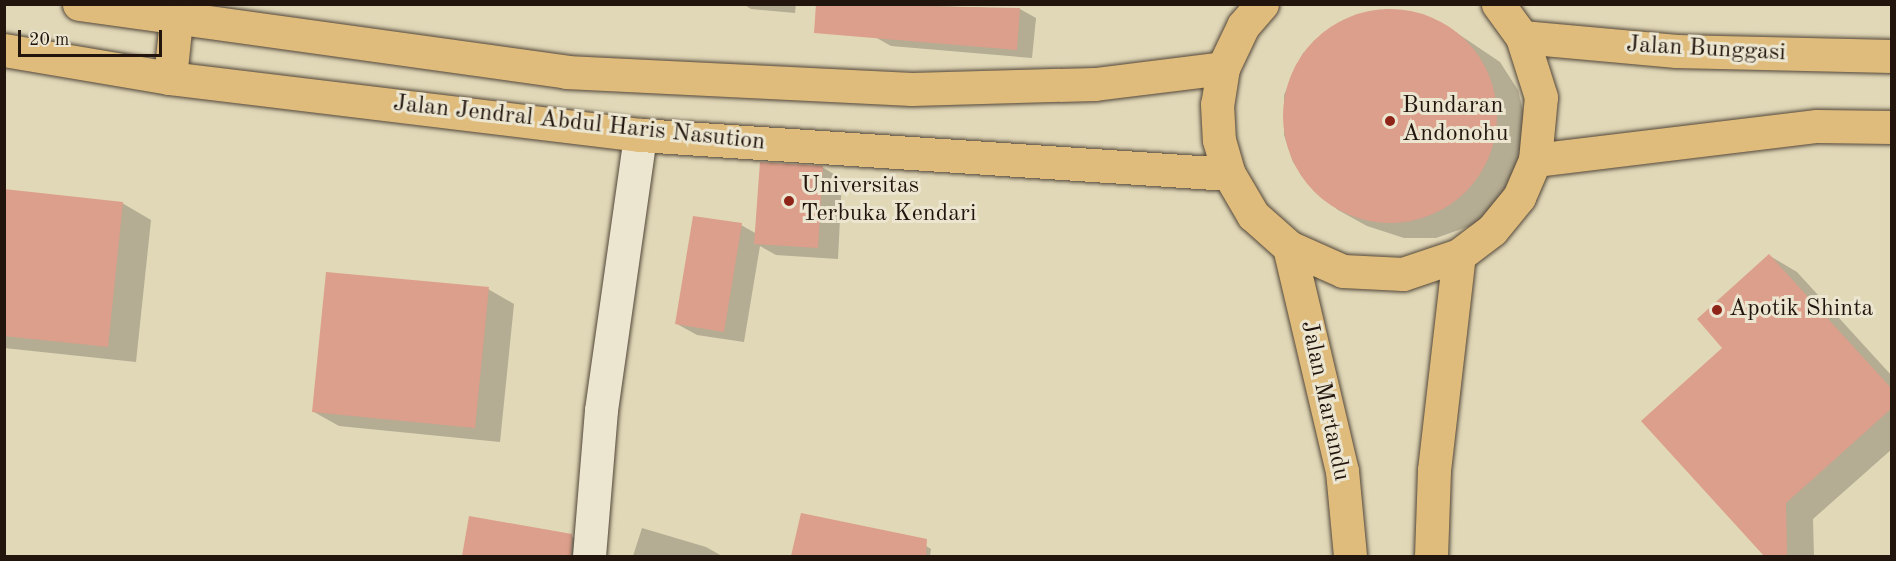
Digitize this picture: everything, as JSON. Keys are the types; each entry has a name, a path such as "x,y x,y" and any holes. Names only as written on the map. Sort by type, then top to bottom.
{"highway":[{"name":"Jalan Jendral Abdul Haris Nasution","path":"79,4 176,20 566,72 888,88 1075,85 1224,68"},
{"path":"1262,4 1243,26 1224,68 1217,104 1218,131 1229,174 1253,215 1289,247 1343,271 1402,274 1459,255 1492,230 1519,197 1535,159 1541,97 1522,37 1498,4"},
{"path":"170,78 176,20"},
{"name":"Jalan Bunggasi","path":"1522,37 1676,51 1892,56"},
{"name":"Jalan Jendral Abdul Haris Nasution","path":"4,50 170,78 640,135 1229,174"},
{"path":"1535,159 1817,126 1892,128"},
{"name":"Jalan Martandu","path":"1289,247 1342,471 1350,556"},
{"path":"1431,556 1434,470 1459,255"}],"street":[{"path":"589,556 601,410 640,135"}],"building":[{"path":"816,4 1020,8 1017,50 814,33"},
{"name":"Bundaran Andonohu","path":"1379,9 1401,9 1421,13 1441,21 1466,40 1485,65 1493,85 1497,116 1493,147 1485,167 1466,192 1441,211 1421,219 1401,223 1379,223 1359,219 1339,211 1307,184 1295,167 1287,147 1283,127 1283,105 1287,85 1295,65 1322,33 1339,21 1359,13"},
{"name":"Universitas Terbuka Kendari","path":"760,162 823,166 818,248 754,244"},
{"path":"4,189 123,202 108,347 4,336"},
{"path":"693,216 742,223 724,332 675,324"},
{"path":"1769,254 1892,389 1892,408 1786,503 1787,556 1764,556 1641,421 1722,348 1697,319"},
{"path":"326,272 489,287 475,428 312,412"},
{"path":"801,513 927,539 926,556 791,556"},
{"path":"469,516 572,534 571,556 462,556"}],"place":[{"name":"Bundaran Andonohu","path":"1390,121"},
{"name":"Universitas Terbuka Kendari","path":"789,201"},
{"name":"Apotik Shinta","path":"1717,310"}]}
